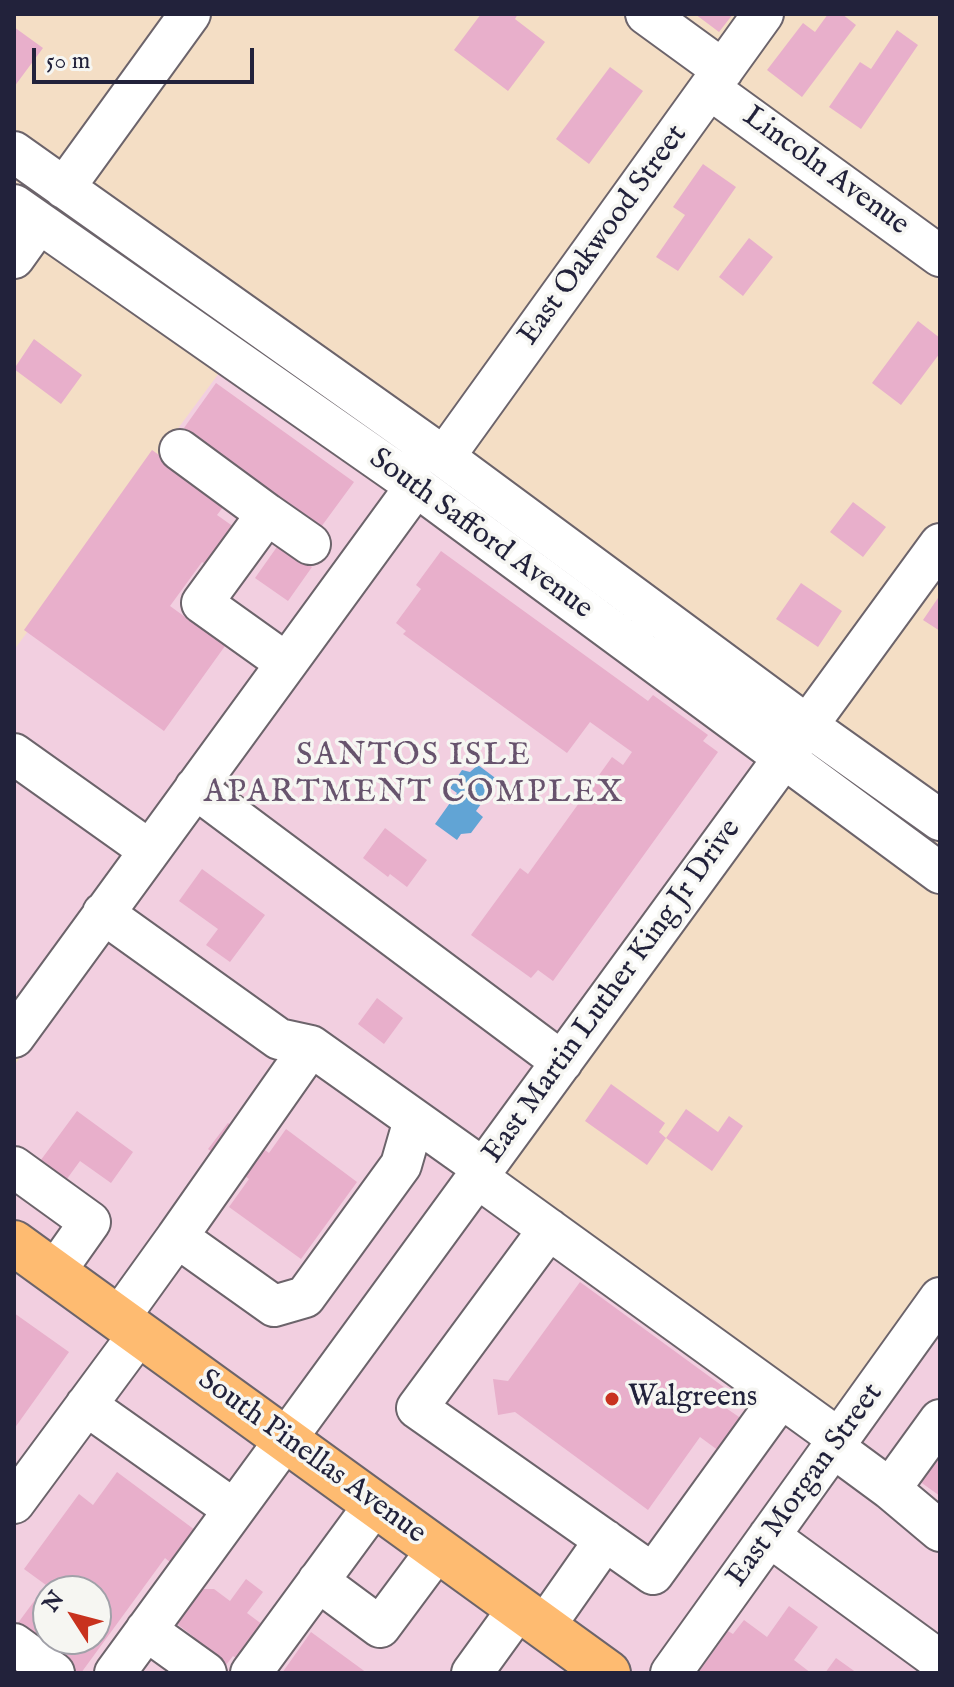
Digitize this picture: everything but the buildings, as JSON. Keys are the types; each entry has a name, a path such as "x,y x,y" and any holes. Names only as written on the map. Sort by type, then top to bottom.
{"main road":[{"name":"South Pinellas Avenue","path":"26,1255 129,1326 608,1673"}],"street":[{"path":"64,188 190,14"},
{"name":"Lincoln Avenue","path":"646,14 717,79 940,256"},
{"name":"East Oakwood Street","path":"444,457 763,14"},
{"name":"South Safford Avenue","path":"14,152 444,457 940,820"},
{"path":"14,258 27,214"},
{"name":"South Safford Avenue","path":"27,214 416,486 940,873"},
{"path":"180,450 310,544"},
{"path":"21,1012 103,913 416,486"},
{"path":"267,514 202,603 286,663"},
{"name":"East Martin Luther King Jr Drive","path":"115,1673 940,544"},
{"path":"14,754 149,850"},
{"path":"195,788 562,1062"},
{"path":"103,913 279,1039 311,1046 414,1120 549,1229 770,1388 940,1531"},
{"path":"14,1503 86,1405 177,1237 311,1046"},
{"path":"177,1237 274,1306 305,1297 401,1165 414,1120"},
{"path":"14,1167 90,1222 26,1255"},
{"path":"549,1229 417,1408 653,1574 688,1525 770,1388"},
{"name":"East Morgan Street","path":"671,1673 940,1298"},
{"path":"86,1405 233,1509"},
{"path":"890,1489 940,1420"},
{"path":"251,1673 375,1504"},
{"path":"769,1536 915,1657"},
{"path":"478,1671 605,1540"},
{"path":"318,1581 380,1627 438,1549"},
{"path":"146,1630 206,1673"},
{"path":"14,1644 54,1673"}],"shaded area":[{"path":"222,369 393,489 14,1008 14,650"},
{"path":"421,509 761,762 279,1416 14,1225 14,1066"},
{"path":"493,1186 831,1421 650,1673 634,1673 307,1436"},
{"path":"14,1262 261,1441 112,1647 112,1575 32,1575 32,1655 106,1655 93,1673 14,1673"},
{"path":"940,1328 940,1673 692,1673"},
{"path":"289,1461 582,1673 136,1673"}],"water":[{"path":"478,765 498,780 476,811 483,817 471,833 461,834 457,840 435,824 457,793 450,788 462,770 470,772"}],"place":[{"name":"Walgreens","path":"612,1399"}],"district":[{"name":"SANTOS ISLE APARTMENT COMPLEX","path":"414,776"}]}
